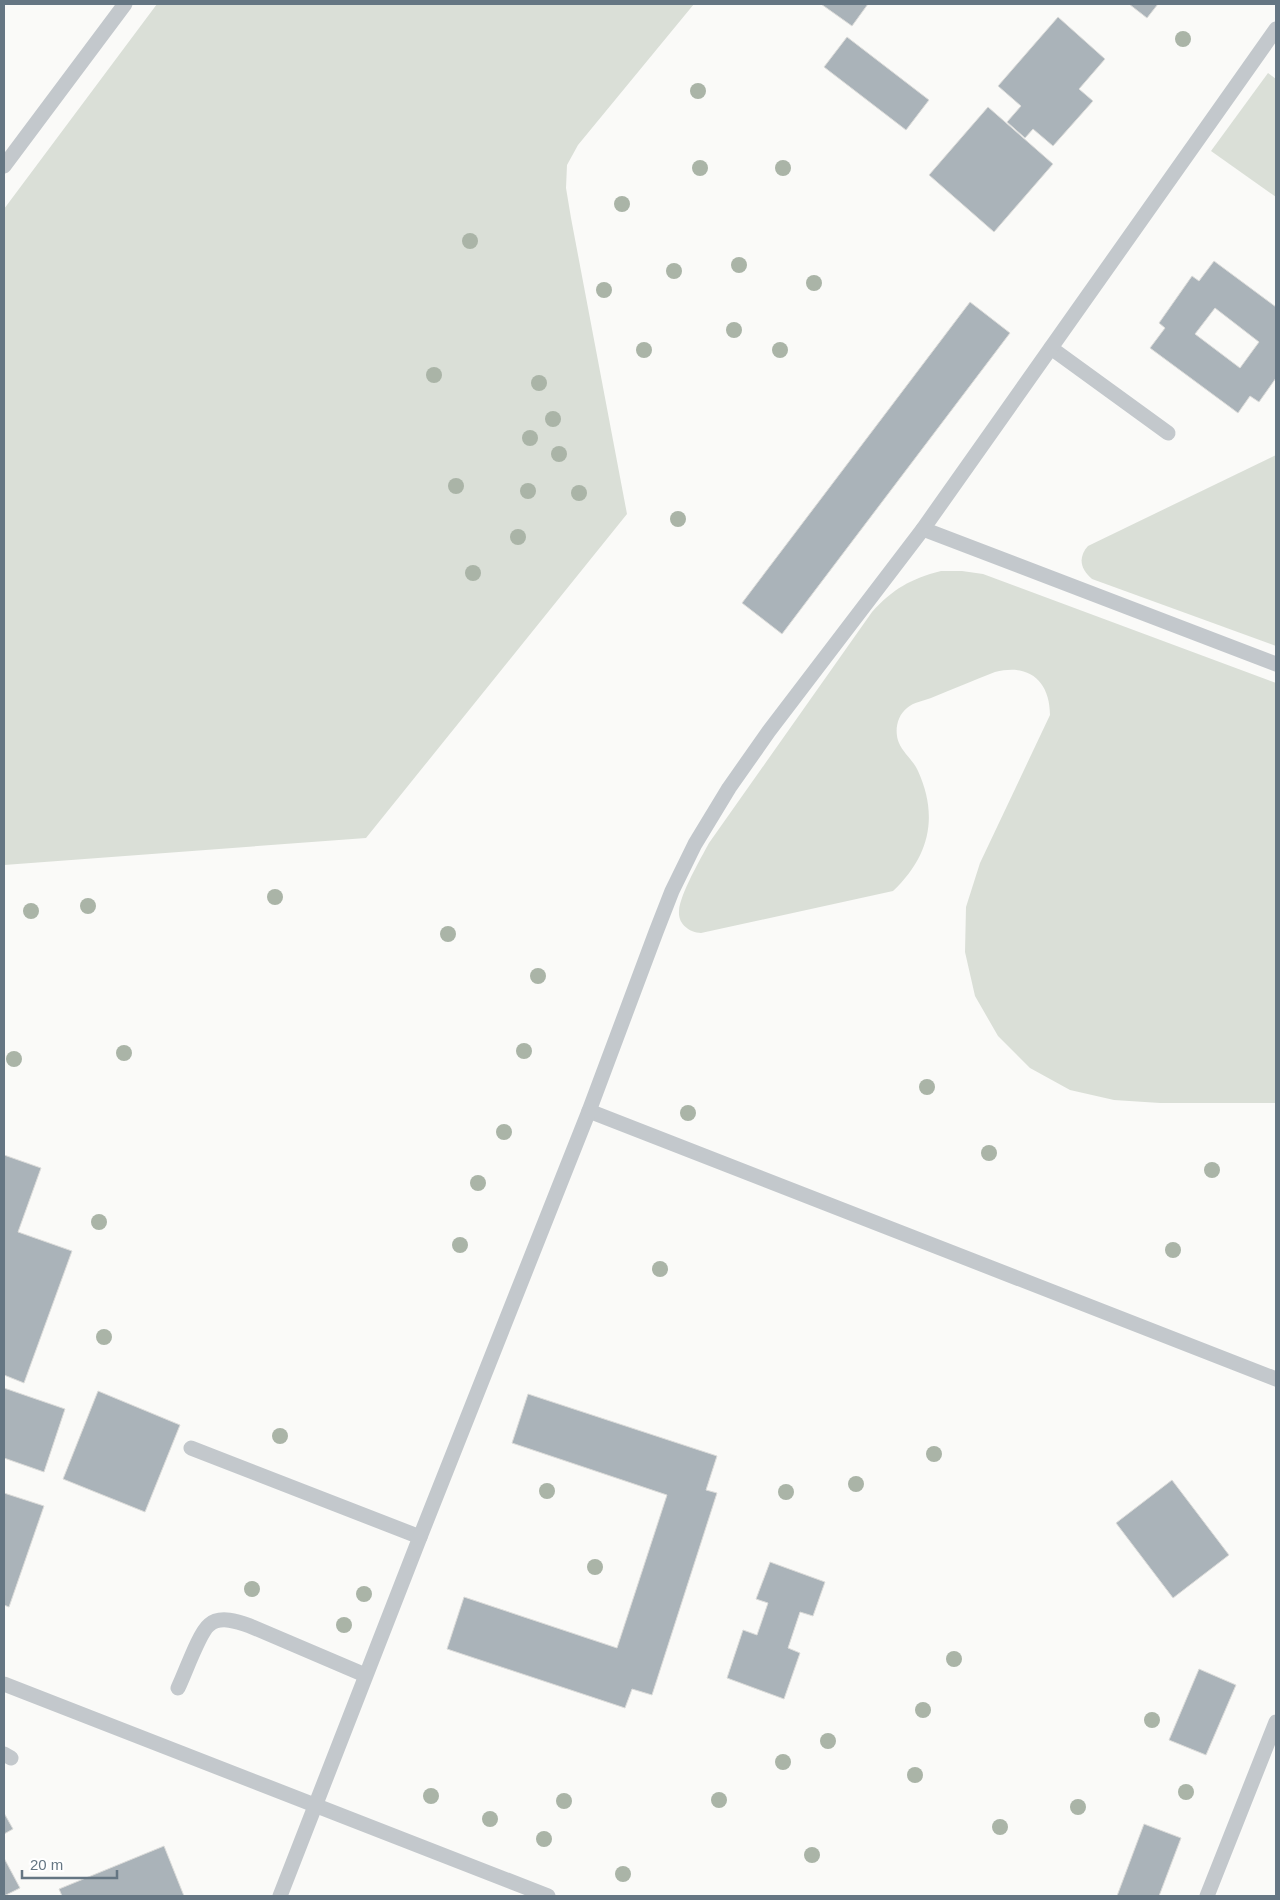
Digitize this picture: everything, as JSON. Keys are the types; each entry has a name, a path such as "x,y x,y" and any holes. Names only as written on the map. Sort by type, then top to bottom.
{"lane":[{"path":"4,166 126,4"},
{"path":"280,1896 589,1110 663,915 695,844 729,788 923,529 1276,29"},
{"path":"1051,348 1168,433"},
{"path":"923,529 1276,664"},
{"path":"589,1110 1276,1379"},
{"path":"191,1448 420,1537"},
{"path":"178,1688 209,1625 220,1620 235,1621 250,1626 366,1675"},
{"path":"4,1684 548,1896"},
{"path":"1207,1896 1276,1722"}],"shaded area":[{"path":"157,4 694,4 578,145 567,165 566,188 571,218 627,514 366,838 4,865 4,209"},
{"path":"1268,73 1276,79 1276,197 1211,151"},
{"path":"1276,455 1276,646 1092,579 1085,571 1082,559 1088,546"},
{"path":"941,571 983,574 1276,683 1276,1103 1160,1103 1114,1100 1070,1090 1030,1068 998,1036 975,996 965,952 966,907 980,863 1050,715 1049,703 1042,684 1035,677 1018,670 995,672 913,704 901,715 897,724 897,738 918,771 928,804 929,820 927,836 915,864 893,891 701,933 685,927 680,920 679,911 683,895 709,843 872,612 887,597 911,581"}],"building":[{"path":"821,4 868,4 852,26"},
{"path":"1129,4 1158,4 1147,18"},
{"path":"1058,17 1105,59 1079,89 1093,101 1053,146 1033,129 1025,138 1007,122 1021,106 998,86"},
{"path":"847,37 929,100 906,130 824,67"},
{"path":"988,107 1053,164 994,232 929,175"},
{"path":"1214,261 1276,307 1276,378 1259,402 1250,396 1238,413 1150,348 1165,328 1159,323 1192,276 1199,281","holes":["1215,308 1259,342 1240,368 1195,334"]},
{"path":"970,302 1010,333 782,634 742,603"},
{"path":"4,1155 41,1168 18,1232 72,1251 24,1383 4,1375"},
{"path":"4,1388 65,1409 44,1472 4,1458"},
{"path":"98,1391 180,1425 145,1512 63,1479"},
{"path":"528,1394 717,1456 706,1490 717,1493 652,1695 632,1689 625,1708 447,1649 464,1597 617,1648 667,1495 512,1443"},
{"path":"1172,1480 1229,1555 1173,1598 1116,1523"},
{"path":"4,1493 44,1506 9,1607 4,1605"},
{"path":"770,1562 825,1582 813,1616 800,1612 788,1648 800,1653 784,1699 727,1678 743,1630 757,1635 768,1603 756,1599"},
{"path":"1199,1669 1236,1685 1206,1755 1169,1740"},
{"path":"4,1813 13,1829 4,1834"},
{"path":"1144,1824 1181,1838 1159,1896 1117,1896"},
{"path":"164,1846 184,1896 62,1896 59,1889"},
{"path":"4,1858 20,1888 4,1896"}]}
